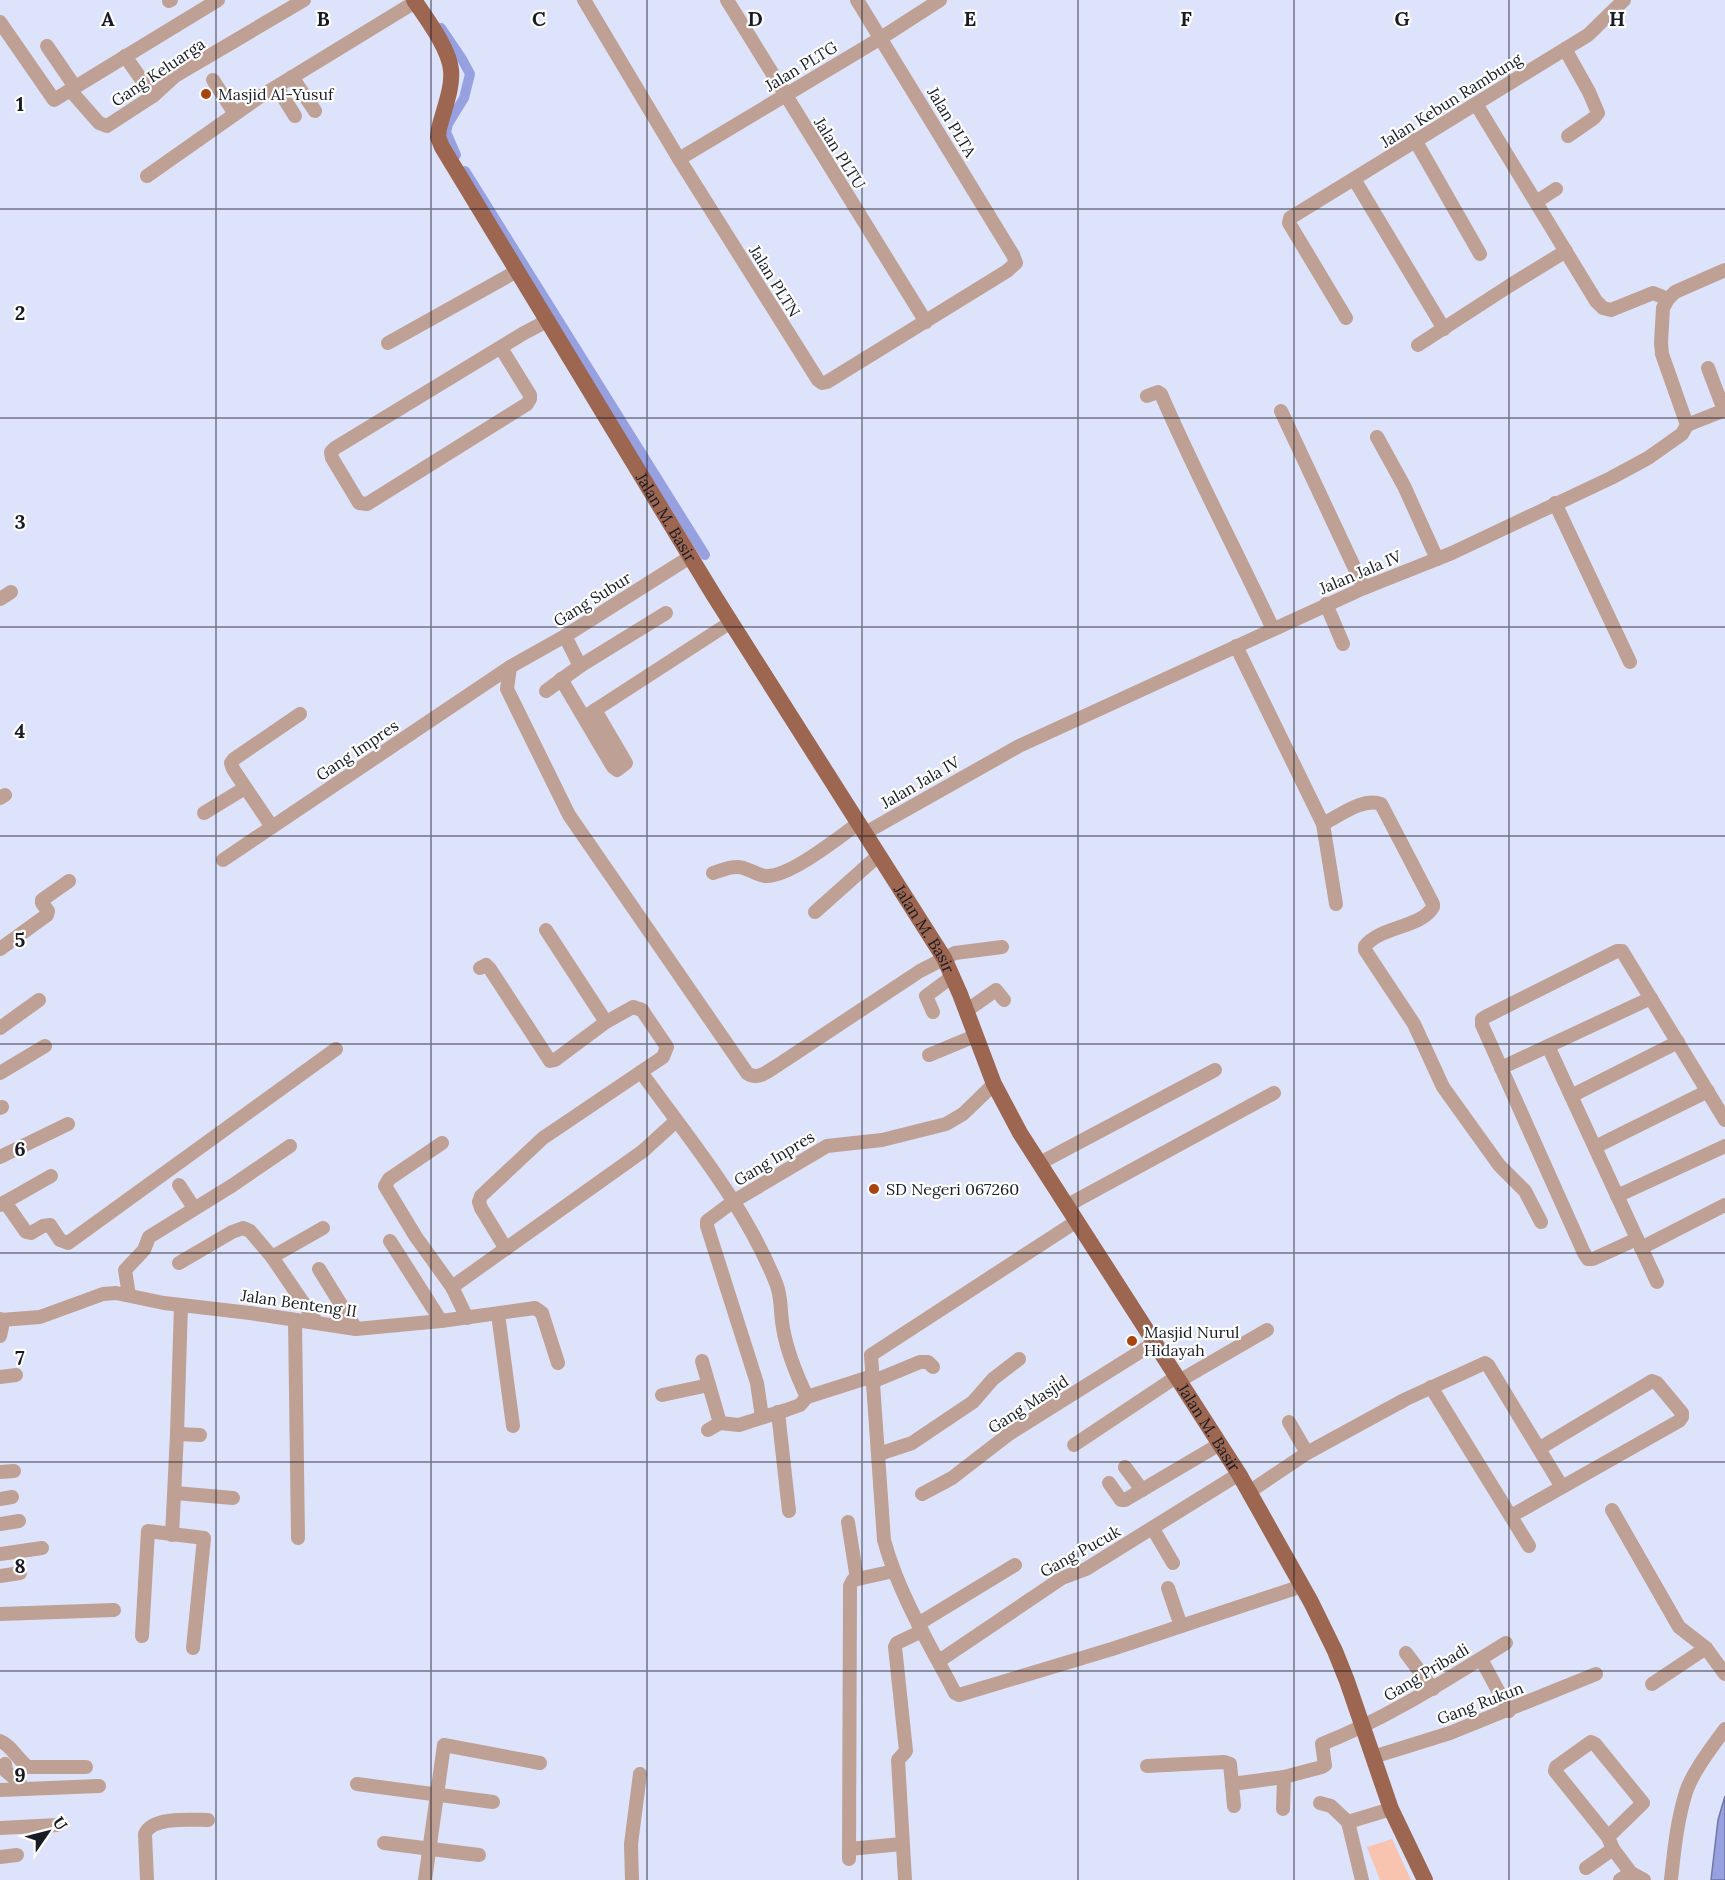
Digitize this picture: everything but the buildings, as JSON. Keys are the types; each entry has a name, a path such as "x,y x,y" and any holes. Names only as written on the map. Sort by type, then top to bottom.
{"main road":[{"name":"Jalan M. Basir","path":"415,1 443,48 451,68 450,84 439,129 439,141 690,557 944,958 994,1084 1020,1134 1068,1205 1250,1492 1335,1651 1391,1809 1425,1880"}],"street":[{"path":"0,22 52,100 56,100 218,0"},
{"name":"Gang Keluarga","path":"72,89 99,123 105,126 153,96 175,76 304,0"},
{"name":"Jalan PLTN","path":"584,0 678,159 822,383 1007,272 1016,263"},
{"name":"Jalan PLTU","path":"727,0 926,322"},
{"name":"Jalan PLTA","path":"856,0 1016,263"},
{"name":"Jalan PLTG","path":"678,159 881,38 940,0"},
{"name":"Jalan Kebun Rambung","path":"1346,318 1289,223 1292,216 1565,49 1597,28 1624,0"},
{"path":"147,176 235,114 415,1"},
{"path":"47,46 72,89"},
{"path":"1565,49 1598,113 1568,136"},
{"path":"125,56 153,96"},
{"path":"292,77 315,111"},
{"path":"213,80 235,114"},
{"path":"277,87 295,116"},
{"path":"1476,104 1602,308 1611,310 1653,293 1668,299"},
{"path":"1415,140 1479,254"},
{"path":"1354,179 1444,329"},
{"path":"1536,202 1556,189"},
{"path":"1418,345 1566,251"},
{"path":"1708,368 1725,410 1687,425 1662,354 1660,343 1664,308 1668,299 1675,292 1725,270"},
{"path":"388,343 517,271"},
{"path":"501,348 530,395 527,404 367,504 359,503 332,458 333,450 501,348 547,321"},
{"path":"1147,396 1158,392 1161,394 1273,629"},
{"path":"1281,411 1364,588"},
{"name":"Jalan Jala IV","path":"713,873 739,867 765,876 779,873 1019,746 1326,604 1437,559 1630,468 1682,434 1687,425"},
{"path":"1377,437 1404,486 1437,559"},
{"path":"1555,503 1630,662"},
{"name":"Gang Subur","path":"510,667 565,636 690,557"},
{"path":"1326,604 1343,644"},
{"path":"546,691 580,666 666,614"},
{"path":"561,679 589,714 731,622"},
{"path":"565,636 580,666"},
{"path":"1236,646 1323,824 1336,904"},
{"path":"510,667 507,689 569,814 751,1077 756,1077 778,1065 920,970 955,953 1002,946"},
{"name":"Gang Impres","path":"223,860 510,667"},
{"path":"272,827 231,765 232,760 300,714"},
{"path":"204,813 245,788"},
{"path":"1323,824 1365,803 1375,801 1381,804 1433,907 1424,916 1372,938 1365,946 1365,950 1414,1024 1443,1087 1499,1165 1526,1191 1541,1222"},
{"path":"815,912 879,855"},
{"path":"0,949 47,915 48,911 42,900 69,881"},
{"path":"546,930 606,1022"},
{"path":"1725,1120 1622,951 1617,951 1482,1019 1482,1025 1588,1259 1639,1243 1725,1205"},
{"path":"480,968 486,965 490,969 550,1061 555,1060 629,1008 640,1008 666,1043 667,1050 663,1057 543,1138 481,1196 479,1202 481,1208 506,1249"},
{"path":"933,1012 926,996 953,976"},
{"path":"966,1011 996,990 1004,1000"},
{"path":"1501,1068 1651,998"},
{"path":"0,1028 39,1000"},
{"path":"929,1055 975,1036"},
{"path":"1571,1096 1678,1042"},
{"path":"0,1073 45,1046"},
{"path":"1548,1046 1657,1282"},
{"path":"51,1176 2,1203 28,1233 33,1233 47,1225 52,1227 62,1242 70,1242 336,1049"},
{"path":"1040,1163 1215,1070"},
{"path":"641,1072 734,1201 776,1283 783,1329 797,1375 807,1397"},
{"name":"Gang Inpres","path":"762,1417 757,1383 707,1226 710,1216 827,1146 882,1140 946,1124 963,1114 994,1084"},
{"path":"1595,1147 1708,1091"},
{"path":"1068,1205 1274,1093"},
{"path":"452,1287 643,1151 676,1121"},
{"path":"0,1157 68,1124"},
{"path":"442,1143 389,1179 385,1186 416,1238 452,1287 467,1318"},
{"path":"129,1295 126,1267 144,1250 148,1237 291,1146"},
{"path":"1617,1196 1725,1146"},
{"path":"179,1185 194,1208"},
{"path":"1077,1221 873,1353 871,1359 884,1540 894,1571 920,1628 955,1693 959,1695 1302,1586"},
{"path":"179,1263 232,1232 243,1228 250,1231 272,1257 317,1323"},
{"path":"272,1257 323,1228"},
{"path":"390,1241 441,1321"},
{"path":"319,1269 356,1329"},
{"name":"Jalan Benteng II","path":"0,1319 40,1317 102,1294 129,1295 181,1308 356,1329 467,1318 535,1308 542,1313 558,1363"},
{"path":"172,1535 181,1308"},
{"path":"498,1314 513,1425"},
{"path":"0,1319 2,1327 0,1336"},
{"path":"295,1320 298,1538"},
{"path":"1074,1445 1177,1379 1267,1330"},
{"name":"Gang Masjid","path":"922,1494 952,1478 1009,1434 1154,1343"},
{"path":"879,1454 912,1443 973,1402 993,1379 1019,1359"},
{"path":"702,1361 714,1427 739,1425 800,1405 807,1397 920,1362 928,1362 933,1367"},
{"path":"1250,1492 1307,1453 1406,1399 1485,1363 1540,1448 1562,1487"},
{"path":"0,1377 16,1376"},
{"path":"1511,1516 1679,1421 1682,1413 1657,1383 1652,1381 1540,1448"},
{"path":"662,1395 708,1385"},
{"path":"1431,1387 1529,1546"},
{"path":"778,1412 789,1511"},
{"path":"1289,1422 1307,1453"},
{"path":"177,1434 200,1434"},
{"path":"1109,1483 1120,1500 1125,1500 1220,1444"},
{"path":"1125,1467 1142,1490"},
{"path":"0,1472 14,1471"},
{"name":"Gang Pucuk","path":"939,1661 1062,1578 1086,1569 1239,1474"},
{"path":"175,1493 233,1498"},
{"path":"1612,1510 1679,1627 1706,1648 1725,1674"},
{"path":"0,1524 19,1521"},
{"path":"848,1522 857,1579"},
{"path":"1153,1529 1173,1563"},
{"path":"142,1636 148,1531 204,1538 193,1648"},
{"path":"0,1554 42,1548"},
{"path":"905,1880 898,1760 906,1751 895,1647 897,1643 1015,1565"},
{"path":"894,1571 857,1579 851,1582 850,1586 849,1854 902,1844"},
{"path":"0,1576 20,1573"},
{"path":"1168,1588 1181,1626"},
{"path":"0,1614 114,1610"},
{"name":"Gang Pribadi","path":"1284,1777 1322,1767 1325,1765 1323,1744 1363,1728 1433,1689 1506,1643"},
{"path":"1652,1684 1706,1648"},
{"path":"1406,1653 1433,1689"},
{"path":"1481,1659 1509,1711"},
{"name":"Gang Rukun","path":"1373,1757 1450,1733 1596,1674"},
{"path":"1671,1880 1676,1838 1686,1791 1725,1729"},
{"path":"0,1741 6,1743 13,1754 28,1767 86,1767"},
{"path":"1586,1868 1610,1843 1643,1803 1591,1742 1556,1767 1555,1771 1610,1843 1626,1876 1644,1880"},
{"path":"425,1880 444,1745 540,1763"},
{"path":"1146,1766 1224,1762 1230,1764 1234,1806"},
{"path":"5,1764 6,1772 20,1782 22,1788"},
{"path":"632,1880 631,1844 639,1774"},
{"path":"1232,1784 1284,1777 1283,1809"},
{"path":"357,1785 493,1802"},
{"path":"0,1790 99,1786"},
{"path":"1320,1803 1331,1806 1348,1821 1362,1880"},
{"path":"1348,1821 1391,1809"},
{"path":"147,1880 145,1834 148,1827 177,1820 208,1820"},
{"path":"0,1828 57,1825"},
{"path":"384,1843 479,1855"},
{"path":"0,1857 17,1855"}],"shaded area":[{"path":"1392,1839 1411,1880 1380,1880 1367,1847"}],"water":[{"path":"1725,1796 1725,1880 1711,1880 1718,1820"}],"waterway":[{"path":"441,28 470,74 464,98 448,124 446,132 456,155"},
{"path":"465,171 705,555"}],"place":[{"name":"Masjid Al-Yusuf","path":"206,94"},
{"name":"SD Negeri 067260","path":"874,1189"},
{"name":"Masjid Nurul Hidayah","path":"1132,1341"}]}
